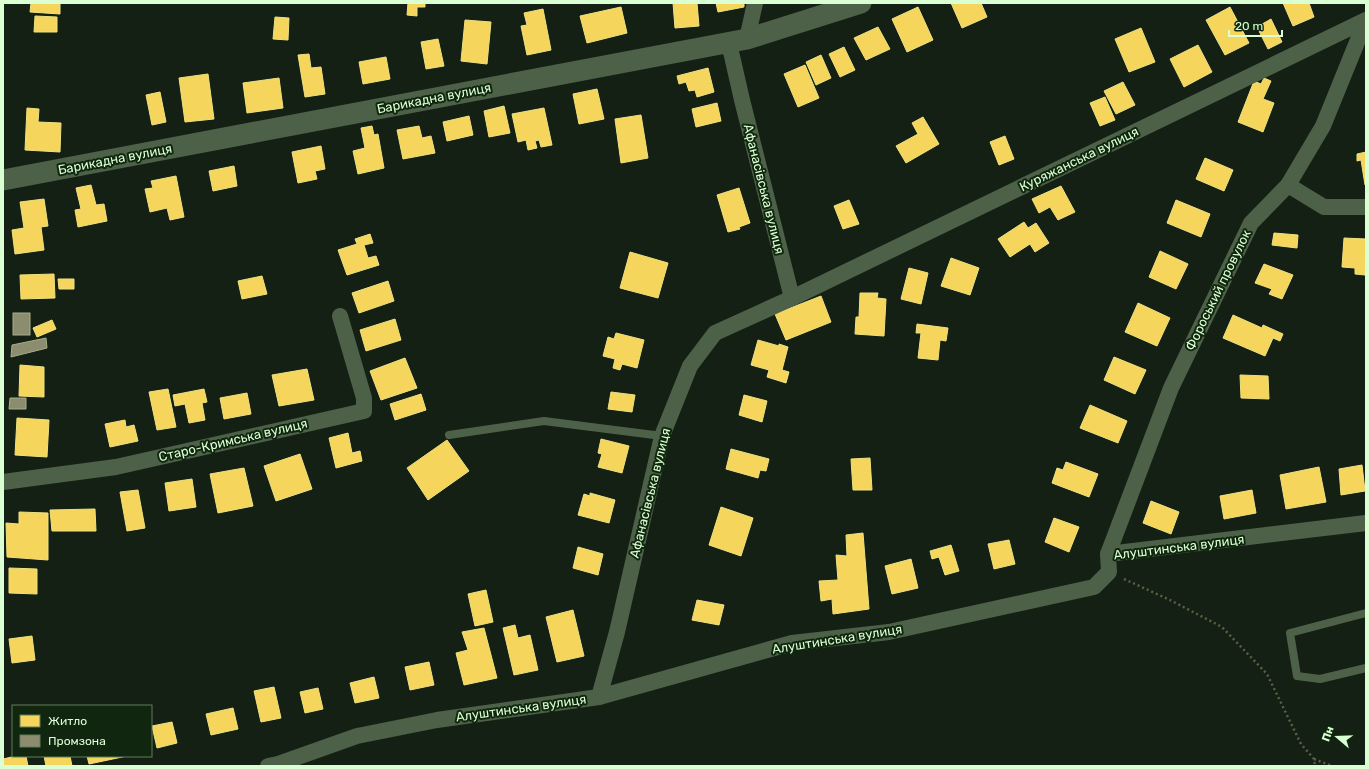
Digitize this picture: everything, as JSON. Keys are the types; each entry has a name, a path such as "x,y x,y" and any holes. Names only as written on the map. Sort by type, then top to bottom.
{"street":[{"name":"Афанасівська вулиця","path":"599,696 617,632 662,436 690,366 714,333 792,298 742,100 738,41 755,3"},
{"name":"Барикадна вулиця","path":"3,180 738,41 861,3"},
{"name":"Фороський провулок","path":"1108,554 1171,388 1251,223 1288,185 1323,126 1366,20"},
{"name":"Куряжанська вулиця","path":"792,298 1366,20"},
{"path":"1288,185 1324,207 1366,208"},
{"name":"Старо-Кримська вулиця","path":"3,482 116,467 364,411 364,398 340,316"},
{"name":"Алуштинська вулиця","path":"268,766 278,764 357,736 437,720 599,696 792,644 889,632 1094,587 1109,572 1108,554 1366,523"}],"lane":[{"path":"450,435 544,421 662,436"},
{"path":"1366,613 1290,633 1297,676 1320,678 1366,668"}],"path":[{"path":"1109,572 1170,600 1222,627 1267,674 1301,744 1314,759 1332,766"},
{"path":"1314,759 1314,766"}],"building: Житло":[{"path":"31,3 60,3 60,14 30,12"},
{"path":"408,3 425,3 425,7 417,7 417,16 407,15"},
{"path":"673,3 697,3 699,26 675,28"},
{"path":"716,3 744,3 744,7 718,12"},
{"path":"951,3 981,3 987,17 962,28"},
{"path":"1283,3 1309,3 1314,17 1293,26"},
{"path":"621,7 627,33 587,43 580,16"},
{"path":"918,7 933,40 907,52 892,19"},
{"path":"1230,7 1249,43 1225,55 1206,20"},
{"path":"543,9 551,50 527,55 521,26 527,25 524,13"},
{"path":"35,16 57,17 57,32 34,32"},
{"path":"275,17 289,18 288,40 273,39"},
{"path":"1271,19 1282,42 1268,49 1257,27"},
{"path":"465,20 491,22 487,64 461,61"},
{"path":"878,27 890,49 866,60 854,38"},
{"path":"1141,28 1155,62 1129,72 1115,39"},
{"path":"438,39 444,66 426,69 421,42"},
{"path":"1198,45 1212,72 1184,87 1170,59"},
{"path":"844,47 855,70 840,77 829,54"},
{"path":"309,54 311,68 321,67 325,94 305,97 298,55"},
{"path":"821,55 831,78 816,85 806,62"},
{"path":"386,57 390,79 363,84 359,62"},
{"path":"805,65 819,98 798,107 784,74"},
{"path":"708,68 714,92 697,97 695,90 689,91 686,82 679,84 677,76"},
{"path":"208,74 214,119 185,122 179,78"},
{"path":"279,78 283,108 247,113 243,83"},
{"path":"1264,78 1271,81 1263,99 1274,103 1263,132 1238,122 1254,81 1261,84"},
{"path":"1123,82 1135,105 1116,114 1104,91"},
{"path":"597,89 604,119 579,124 573,94"},
{"path":"160,92 166,122 152,125 146,95"},
{"path":"1105,97 1115,120 1100,126 1090,103"},
{"path":"717,103 721,121 696,127 692,109"},
{"path":"504,106 510,133 489,137 484,111"},
{"path":"27,108 39,109 38,122 61,123 60,152 25,150"},
{"path":"544,108 552,145 541,147 539,140 535,141 537,148 528,150 526,140 518,142 512,114"},
{"path":"641,115 648,158 621,163 615,119"},
{"path":"469,116 473,135 447,141 443,122"},
{"path":"923,117 939,144 906,163 896,146 918,134 912,123"},
{"path":"372,126 374,135 378,134 384,168 358,174 353,151 365,148 361,128"},
{"path":"419,126 422,138 431,136 435,153 403,159 397,130"},
{"path":"1005,136 1014,159 999,165 990,142"},
{"path":"321,146 325,169 315,171 317,179 298,183 292,152"},
{"path":"1366,152 1365,185 1361,160 1357,161 1357,154"},
{"path":"1205,158 1233,170 1224,191 1196,179"},
{"path":"234,166 237,186 213,191 209,171"},
{"path":"176,176 184,217 170,220 167,208 150,212 145,189 153,188 151,181"},
{"path":"91,185 96,205 104,204 107,221 78,227 75,210 81,209 76,188"},
{"path":"1061,186 1075,212 1058,220 1050,207 1039,213 1032,199"},
{"path":"739,188 750,223 739,227 740,229 728,232 717,195"},
{"path":"44,199 48,226 41,227 44,250 15,254 12,230 24,228 20,202"},
{"path":"849,200 859,224 843,229 834,206"},
{"path":"1176,200 1210,214 1201,237 1167,223"},
{"path":"1024,222 1028,228 1036,223 1049,243 1035,252 1030,244 1010,257 998,239"},
{"path":"1274,233 1298,235 1297,248 1272,245"},
{"path":"370,234 373,243 364,245 368,258 376,256 379,265 347,275 338,250 357,244 355,239"},
{"path":"1344,238 1366,239 1365,275 1355,274 1355,268 1342,267"},
{"path":"1160,251 1188,264 1176,289 1149,277"},
{"path":"630,252 668,263 658,298 620,288"},
{"path":"951,258 979,268 970,295 941,286"},
{"path":"1264,264 1293,275 1282,299 1269,294 1272,289 1255,283"},
{"path":"909,268 928,273 921,304 901,299"},
{"path":"54,274 55,298 21,299 20,275"},
{"path":"262,276 267,294 242,299 238,281"},
{"path":"58,279 74,279 74,289 59,289"},
{"path":"388,281 394,301 359,313 352,293"},
{"path":"860,293 878,293 877,298 886,299 884,336 855,334 856,317 859,317"},
{"path":"821,296 831,322 786,340 775,314"},
{"path":"1138,303 1170,318 1157,346 1125,332"},
{"path":"1233,315 1262,328 1263,325 1283,334 1280,341 1273,338 1265,356 1223,338"},
{"path":"395,319 401,340 366,351 360,330"},
{"path":"52,320 56,329 37,337 33,328"},
{"path":"917,324 948,328 946,341 940,340 938,360 918,358 921,333 916,333"},
{"path":"616,333 644,340 637,368 622,364 620,370 613,368 615,359 603,356 608,337 614,339"},
{"path":"758,340 788,347 782,370 789,372 786,383 767,377 769,370 751,365"},
{"path":"1114,357 1146,370 1135,394 1104,380"},
{"path":"405,358 417,388 381,400 370,371"},
{"path":"20,365 44,367 44,397 19,396"},
{"path":"307,369 314,400 279,406 272,375"},
{"path":"1240,375 1268,376 1269,399 1241,398"},
{"path":"168,389 176,427 157,430 149,392"},
{"path":"204,389 207,402 202,403 205,420 189,423 185,404 175,406 173,395"},
{"path":"611,392 635,395 632,412 608,409"},
{"path":"247,393 251,414 224,419 220,398"},
{"path":"421,394 426,410 395,420 390,404"},
{"path":"744,395 767,401 762,422 739,415"},
{"path":"1090,405 1127,421 1118,443 1080,428"},
{"path":"17,418 49,420 47,457 15,455"},
{"path":"125,420 126,427 134,425 138,441 110,447 105,424"},
{"path":"348,433 352,453 360,451 362,461 336,468 329,438"},
{"path":"601,439 629,446 622,473 598,467 602,454 598,453"},
{"path":"447,440 469,471 428,500 407,468"},
{"path":"731,449 769,459 766,471 760,470 758,478 726,469"},
{"path":"300,454 312,489 276,501 264,466"},
{"path":"870,458 872,490 853,490 851,459"},
{"path":"1066,462 1098,474 1089,497 1052,483 1057,468 1063,470"},
{"path":"1362,465 1365,491 1341,495 1339,469"},
{"path":"1319,467 1326,502 1286,509 1280,475"},
{"path":"244,468 253,506 218,513 210,474"},
{"path":"192,479 196,507 169,511 165,483"},
{"path":"138,490 145,528 127,531 120,492"},
{"path":"1252,490 1256,513 1224,519 1220,496"},
{"path":"590,493 615,500 609,523 578,515 584,494 590,496"},
{"path":"1151,501 1179,512 1171,534 1143,523"},
{"path":"721,507 753,518 741,556 709,545"},
{"path":"95,509 96,531 52,531 50,510"},
{"path":"19,512 48,513 48,560 7,557 6,523 19,524"},
{"path":"1054,518 1079,527 1069,552 1045,542"},
{"path":"863,533 869,609 833,614 832,599 821,601 819,581 838,580 836,555 847,556 846,535"},
{"path":"1009,540 1015,564 994,569 988,544"},
{"path":"951,545 959,571 945,575 939,557 932,559 930,551"},
{"path":"578,547 603,554 598,575 573,568"},
{"path":"911,559 918,588 892,594 885,566"},
{"path":"9,568 37,569 37,594 9,593"},
{"path":"486,590 493,622 475,626 468,594"},
{"path":"697,600 724,605 719,625 692,620"},
{"path":"573,610 584,656 557,662 546,617"},
{"path":"515,625 518,638 530,635 538,670 514,675 503,628"},
{"path":"484,628 497,678 464,685 456,653 468,650 462,632"},
{"path":"32,636 35,660 12,663 9,639"},
{"path":"429,662 434,685 410,690 405,667"},
{"path":"374,677 379,698 355,703 350,683"},
{"path":"274,687 281,718 261,722 254,691"},
{"path":"318,688 323,709 305,713 300,692"},
{"path":"233,708 238,729 211,735 206,714"},
{"path":"172,722 177,743 157,748 152,726"},
{"path":"12,757 26,757 28,766 3,766 3,759"},
{"path":"44,757 70,757 72,766 46,766"},
{"path":"87,757 122,757 89,764"}],"building: Промзона":[{"path":"13,313 30,313 30,335 13,335"},
{"path":"46,338 47,348 11,357 12,345"},
{"path":"10,398 26,398 26,409 9,409"}]}
